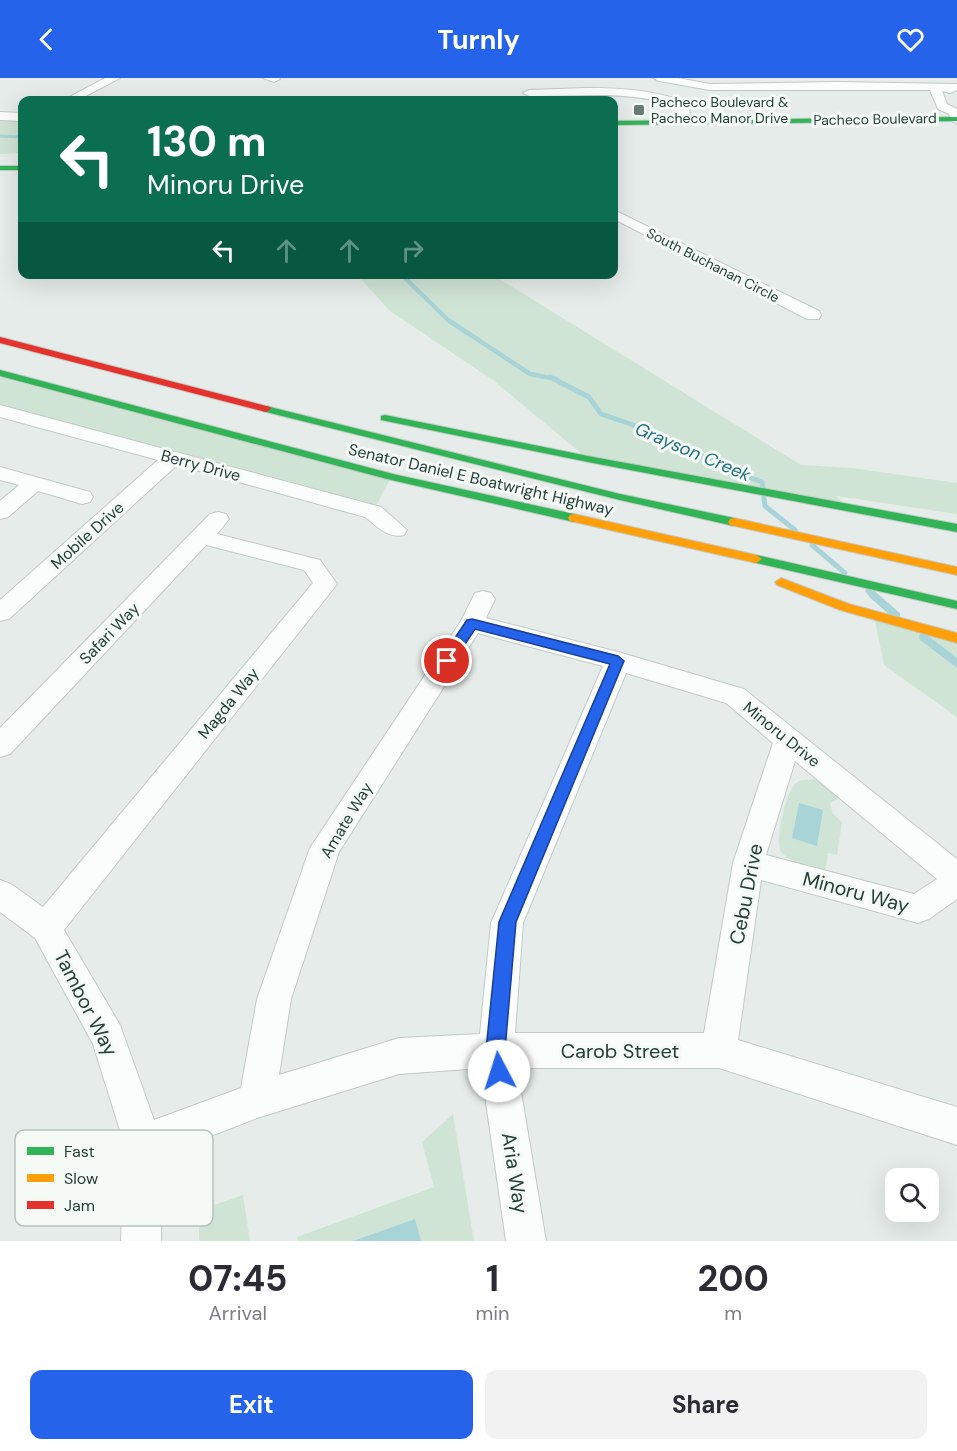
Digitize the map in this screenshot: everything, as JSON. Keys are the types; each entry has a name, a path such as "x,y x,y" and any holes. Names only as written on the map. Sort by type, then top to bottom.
{"main road":[{"name":"Pacheco Boulevard","path":"618,114 956,113"},
{"name":"Pacheco Boulevard","path":"618,123 956,113"},
{"path":"0,160 18,159"},
{"path":"0,168 18,168"},
{"name":"Senator Daniel E Boatwright Highway","path":"0,340 402,444 620,497 957,571"},
{"path":"115,368 274,396"},
{"name":"Senator Daniel E Boatwright Highway","path":"0,373 392,477 957,605"},
{"path":"367,415 957,528"},
{"path":"723,553 802,592 957,638"}],"street":[{"path":"78,96 113,78"},
{"path":"269,78 274,79"},
{"path":"659,78 710,87 833,81 935,82 957,87"},
{"path":"935,82 942,106 956,113"},
{"path":"529,93 546,96"},
{"path":"580,96 636,94 670,99 682,105 684,113"},
{"path":"0,116 18,117"},
{"name":"South Buchanan Circle","path":"618,216 813,315"},
{"name":"Berry Drive","path":"0,411 373,512 396,530"},
{"name":"Mobile Drive","path":"0,613 174,457"},
{"path":"0,473 82,497"},
{"path":"0,512 34,483"},
{"name":"Safari Way","path":"0,746 210,528"},
{"name":"Magda Way","path":"46,928 325,584 312,565 210,528"},
{"name":"Minoru Drive","path":"477,611 618,661 735,696 957,877"},
{"name":"Amate Way","path":"257,1100 274,999 325,848 477,611"},
{"name":"Aria Way","path":"526,1241 496,1050 507,922 618,661"},
{"name":"Cebu Drive","path":"719,1051 748,863 788,740"},
{"name":"Minoru Way","path":"748,863 918,909 957,882"},
{"name":"Tambor Way","path":"0,894 46,928 108,1037 139,1130"},
{"name":"Carob Street","path":"177,1130 257,1100 399,1056 496,1050 719,1051 957,1126"},
{"name":"Tambor Way","path":"141,1226 141,1241"}],"green space":[{"path":"0,118 18,119 18,153 0,154"},
{"path":"361,279 499,279 801,465 852,468 957,483 957,514 836,496 848,507 588,459 494,381 390,311"},
{"path":"0,373 391,477 373,512 0,411"},
{"path":"874,615 957,638 957,717 884,665"},
{"path":"814,779 841,797 830,803 833,814 842,822 837,855 828,853 825,871 802,865 786,857 782,853 779,839 782,817 792,788 800,781"},
{"path":"453,1114 474,1241 298,1241 297,1237 434,1187 422,1142"},
{"path":"243,1195 250,1241 199,1241 199,1226 213,1226 213,1205"}],"water":[{"path":"799,803 823,810 817,846 792,838"},
{"path":"415,1219 421,1241 353,1241"}],"waterway":[{"name":"Grayson Creek","path":"0,136 18,137"},
{"name":"Grayson Creek","path":"406,279 448,320 530,374 553,378"},
{"name":"Grayson Creek","path":"553,378 589,397 601,414 651,431 732,471 762,482 765,506 795,530"},
{"name":"Grayson Creek","path":"812,545 845,573"},
{"name":"Grayson Creek","path":"868,591 875,597"},
{"name":"Grayson Creek","path":"873,595 896,615"},
{"name":"Grayson Creek","path":"923,637 957,663"}],"traffic: fast":[{"path":"618,123 957,119"},
{"path":"0,168 18,168"},
{"path":"0,373 391,477 574,518"},
{"path":"266,409 620,497 734,522"},
{"path":"385,418 588,459 957,528"},
{"path":"756,559 957,605"}],"traffic: slow":[{"path":"574,518 756,559"},
{"path":"734,522 957,571"},
{"path":"781,582 845,607 957,638"}],"traffic: jam":[{"path":"0,340 266,409"}],"place":[{"name":"Pacheco Boulevard & Pacheco Manor Drive","path":"639,110"}],"route":[{"path":"447,661 472,623 618,661 507,922 496,1050 499,1071"}]}
